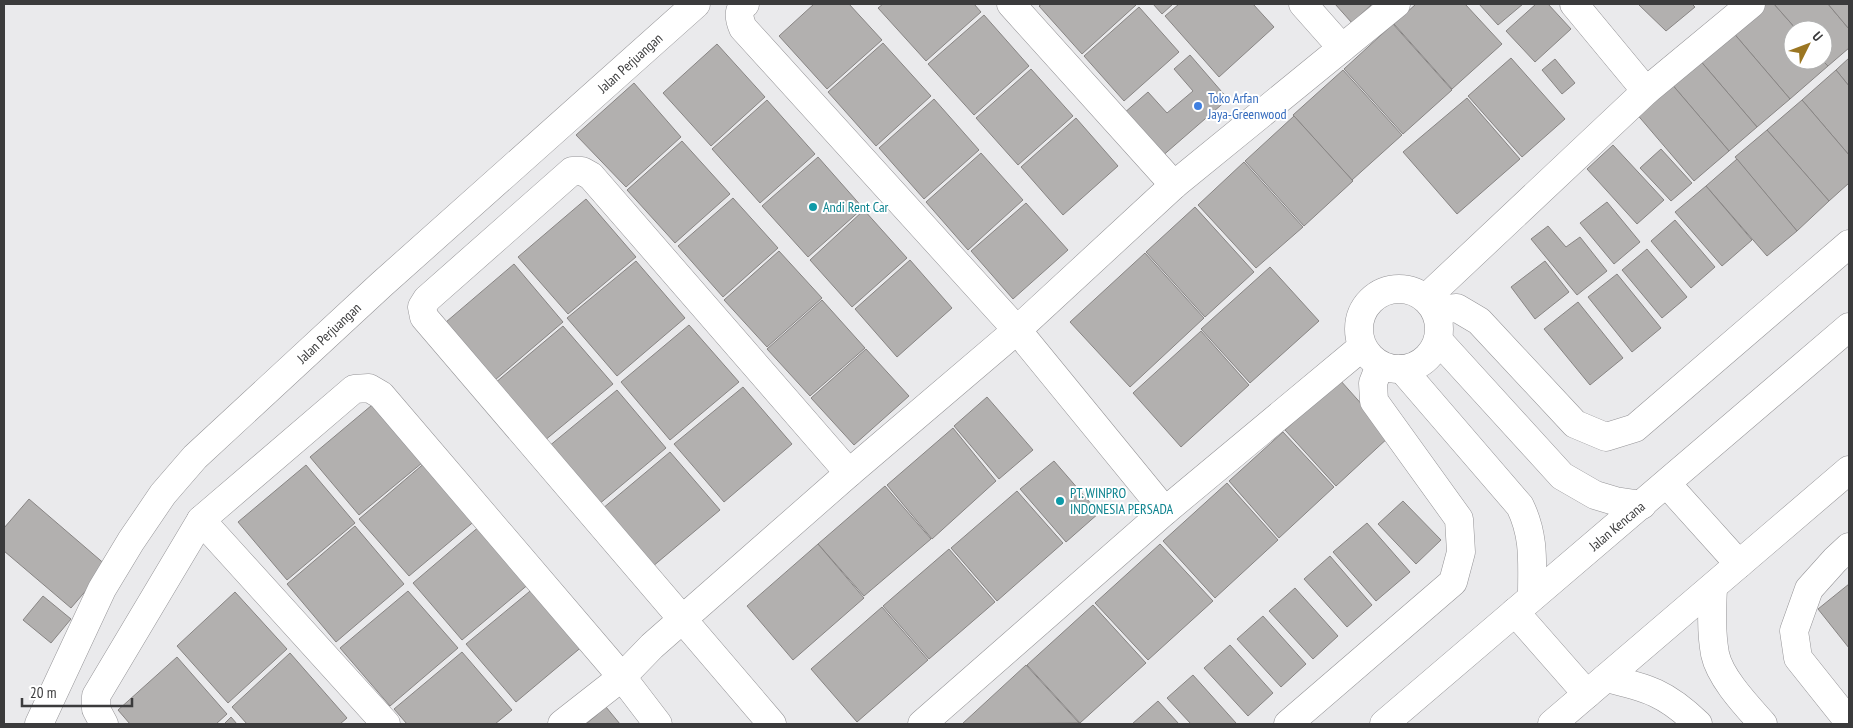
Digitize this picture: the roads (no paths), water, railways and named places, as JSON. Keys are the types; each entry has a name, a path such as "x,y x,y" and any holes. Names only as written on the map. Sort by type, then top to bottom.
{"street":[{"name":"Jalan Perjuangan","path":"39,724 102,589 131,541 163,494 196,457 382,284 696,4"},
{"path":"745,4 742,6 739,17 743,28 1017,330 1165,511"},
{"path":"1011,4 1174,185"},
{"path":"1304,4 1342,48"},
{"path":"562,724 622,677 652,646 849,473 1017,330 1174,185 1396,4"},
{"path":"1574,4 1646,91"},
{"path":"1430,304 1646,91 1750,4"},
{"path":"772,724 424,317 422,307 427,299 572,171 582,171 591,176 849,473"},
{"path":"1430,304 1457,308 1479,321 1575,424 1606,436 1635,428 1849,244"},
{"path":"922,724 1165,511 1382,360 1413,367 1425,360 1433,351 1438,340 1439,322 1430,304 1414,292 1401,288 1387,290 1374,296 1365,306 1359,319 1358,333 1382,360 1520,506 1528,523 1532,540 1524,604 1535,636 1565,669 1596,686 1656,692 1680,707 1698,724"},
{"name":"Jalan Kencana","path":"1384,724 1849,327"},
{"path":"1438,340 1562,476 1595,495 1642,505"},
{"path":"1288,724 1453,582 1461,552 1459,519 1374,401 1373,383 1382,360"},
{"path":"104,724 96,709 96,696 201,520 354,389 369,388 381,395 622,677 658,724"},
{"path":"1552,724 1849,470"},
{"path":"1667,484 1739,564"},
{"path":"201,520 386,724"},
{"path":"1849,547 1834,560 1809,590 1794,631 1798,658 1849,722"},
{"path":"1713,588 1712,614 1715,655 1722,672 1763,724"}],"place":[{"name":"Toko Arfan Jaya-Greenwood","path":"1198,106"},
{"name":"Andi Rent Car","path":"813,207"},
{"name":"PT. WINPRO INDONESIA PERSADA","path":"1060,501"}]}
